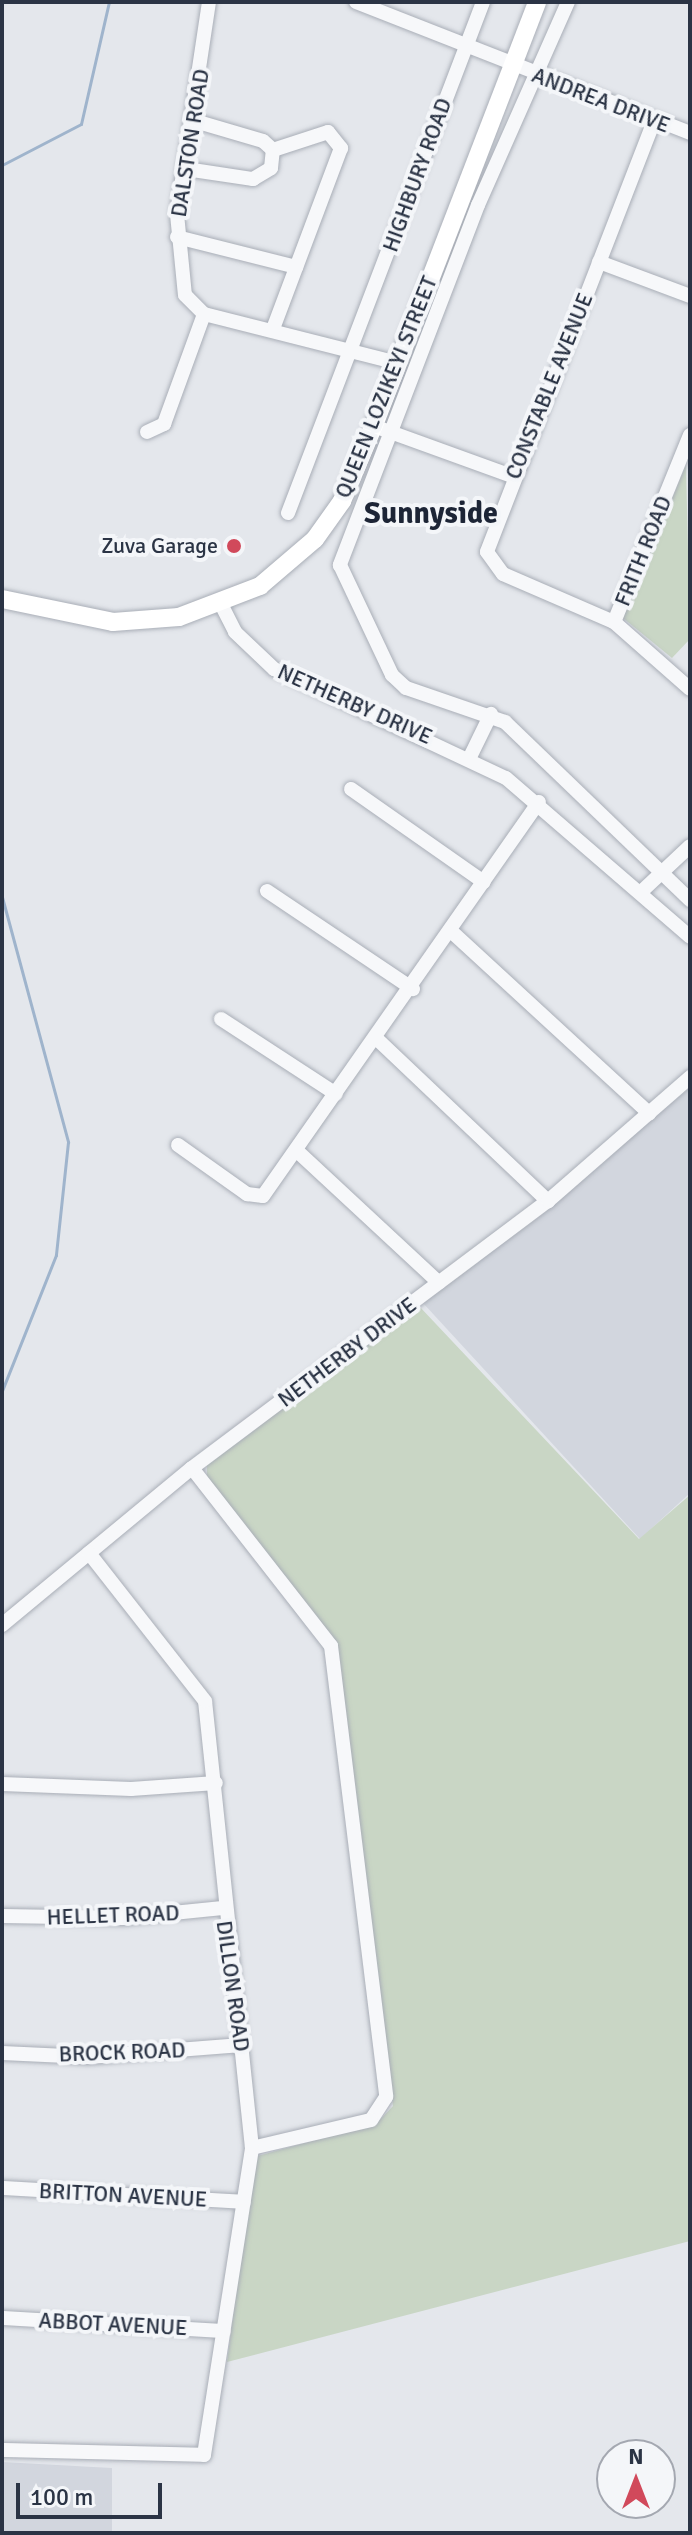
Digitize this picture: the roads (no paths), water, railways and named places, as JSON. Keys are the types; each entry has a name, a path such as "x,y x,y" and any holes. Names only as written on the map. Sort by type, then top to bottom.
{"main road":[{"name":"QUEEN LOZIKEYI STREET","path":"2,599 113,622 222,606 272,578 315,539 342,501 382,429 397,363 537,2"}],"street":[{"name":"DALSTON ROAD","path":"204,314 181,284 177,237 209,2"},
{"name":"ANDREA DRIVE","path":"356,2 512,66 690,133"},
{"name":"HIGHBURY ROAD","path":"288,513 483,2"},
{"path":"568,2 534,74 382,429 339,550 345,582 382,659 406,688 491,714 690,900"},
{"path":"195,121 254,136 273,150"},
{"name":"CONSTABLE AVENUE","path":"654,121 487,543 495,568 614,622 690,689"},
{"path":"186,169 260,178 273,150 320,133 340,139 339,165 273,329"},
{"path":"177,237 296,267"},
{"path":"599,262 690,296"},
{"path":"147,432 164,424 204,314 352,348 397,363"},
{"path":"382,429 512,476"},
{"name":"FRITH ROAD","path":"614,622 686,456 690,435"},
{"name":"NETHERBY DRIVE","path":"222,606 235,632 274,669 470,757 539,802 690,937"},
{"path":"470,757 491,714"},
{"path":"351,789 484,882"},
{"path":"178,1145 260,1198 413,989 539,802"},
{"path":"641,892 690,846"},
{"path":"267,891 413,989"},
{"path":"452,932 649,1113"},
{"path":"221,1019 336,1094"},
{"path":"377,1039 548,1201"},
{"name":"NETHERBY DRIVE","path":"2,1625 192,1468 548,1201 690,1077"},
{"path":"296,1150 439,1283"},
{"path":"192,1468 331,1646 386,2097 371,2120 252,2148"},
{"name":"DILLON ROAD","path":"2,2450 204,2455 252,2148 242,2045 223,1908 216,1783 202,1693 89,1553"},
{"path":"2,1784 131,1789 216,1783"},
{"name":"HELLET ROAD","path":"2,1916 123,1918 223,1908"},
{"name":"BROCK ROAD","path":"2,2053 88,2057 242,2045"},
{"name":"BRITTON AVENUE","path":"2,2188 244,2202"},
{"name":"ABBOT AVENUE","path":"2,2318 224,2331"}],"waterway":[{"path":"2,165 81,124 109,2"},
{"path":"2,897 68,1142 56,1255 2,1391"}],"place":[{"name":"Zuva Garage","path":"234,546"}],"district":[{"name":"Sunnyside","path":"431,514"}]}
